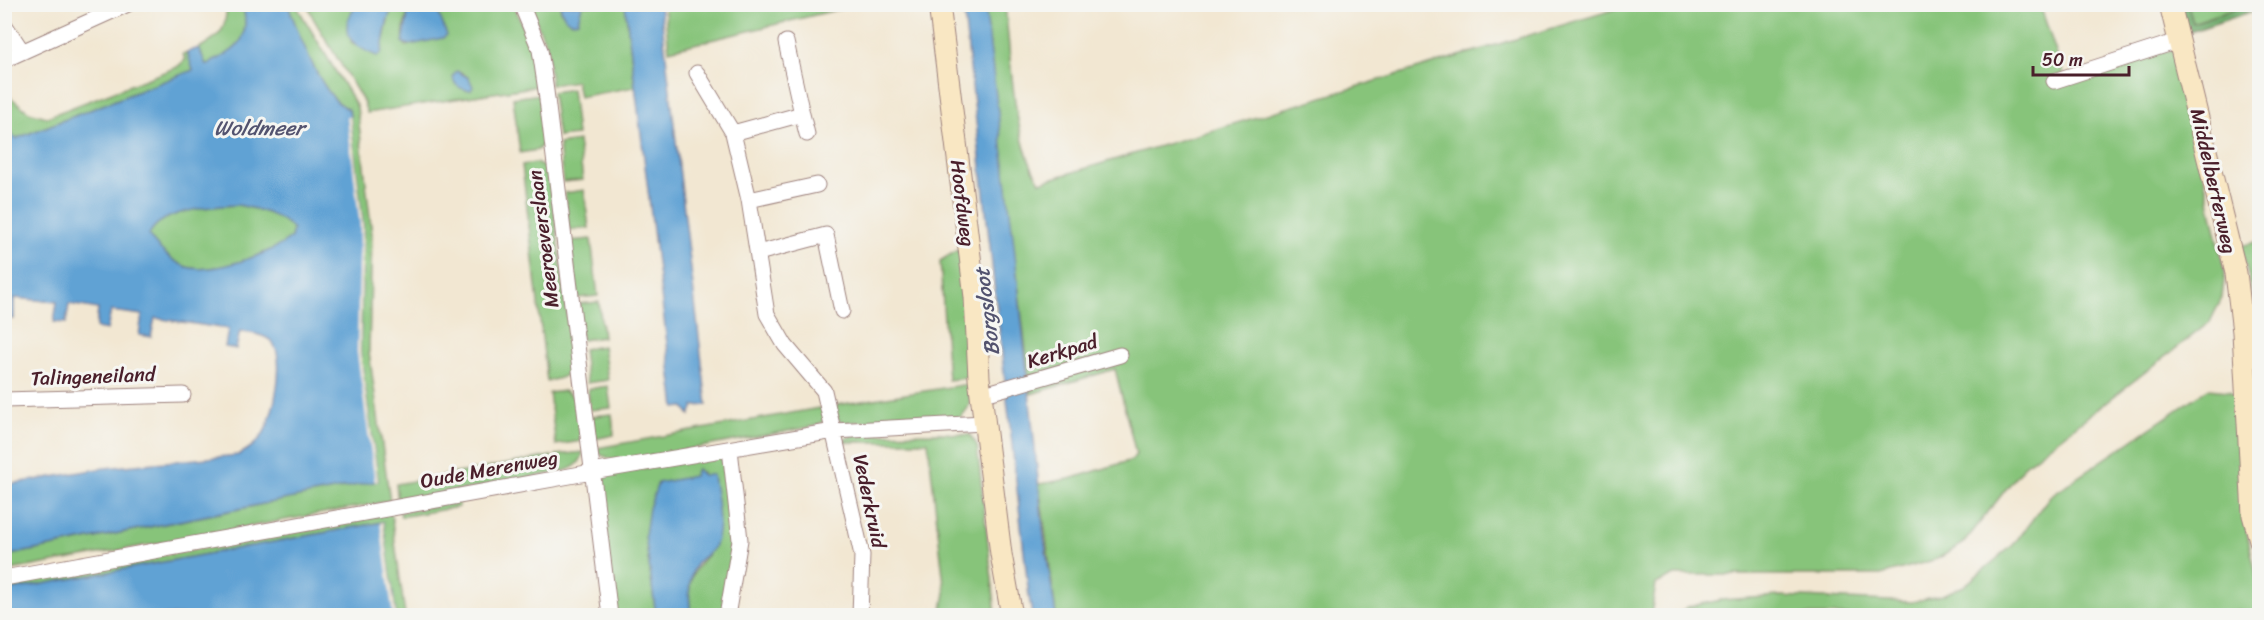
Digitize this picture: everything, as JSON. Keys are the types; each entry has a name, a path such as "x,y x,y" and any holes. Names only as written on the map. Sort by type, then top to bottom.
{"main road":[{"name":"Hoofdweg","path":"939,4 975,297 984,423 1012,615"},
{"name":"Middelberterweg","path":"2170,4 2181,40 2236,273 2243,332 2253,515 2259,540"}],"street":[{"path":"4,60 128,4"},
{"name":"Meeroeverslaan","path":"521,4 540,50 610,615"},
{"path":"4,24 22,51"},
{"path":"2054,81 2181,40"},
{"path":"786,42 807,134"},
{"name":"Vederkruid","path":"697,73 718,104 733,133 749,200 766,314 785,345 824,392 862,555 860,615"},
{"path":"733,133 802,114"},
{"path":"749,200 817,185"},
{"path":"758,254 826,236 842,311"},
{"name":"Kerkpad","path":"981,395 1005,390 1120,355"},
{"name":"Talingeneiland","path":"4,400 183,395"},
{"name":"Oude Merenweg","path":"4,578 592,472 834,431 984,423"},
{"path":"727,615 740,540 730,449"}],"green space":[{"path":"312,4 357,5 351,42 377,56 383,44 393,5 413,5 405,25 404,42 406,46 410,45 437,9 429,5 514,5 534,53 538,86 367,113 363,101 308,6","holes":["461,72 469,78 466,90 455,83"]},
{"path":"664,4 857,5 669,50"},
{"path":"2188,4 2247,5 2192,23"},
{"path":"227,5 243,5 245,28 243,37 233,50 205,65 199,48 221,31"},
{"path":"288,5 296,5 357,107 372,234 369,352 390,501 5,571 5,556 378,481 360,352 363,226 349,109 339,103 320,79 304,47"},
{"path":"529,5 560,5 561,12 578,21 582,5 625,5 635,87 579,97 576,81 551,85 547,46"},
{"path":"985,5 1005,5 1018,121 1031,164 1040,182 1629,5 2040,5 2064,76 2176,49 2225,273 2222,297 2210,322 2025,465 1963,544 1937,559 1881,575 1675,575 1656,584 1651,615 1056,615 1039,484 1069,479 1132,460 1136,454 1115,369 1031,394"},
{"path":"2180,5 2188,5 2193,23 2247,5 2259,5 2259,9 2187,33"},
{"path":"187,52 194,70 15,139 5,124 4,92 29,112 47,117 177,67 185,60 183,54"},
{"path":"572,89 577,135 558,137 552,92"},
{"path":"540,94 544,142 538,150 520,153 513,98"},
{"path":"578,141 583,180 563,182 559,144"},
{"path":"536,163 545,168 550,175 573,364 563,377 547,381 522,165"},
{"path":"584,190 589,228 569,230 565,193"},
{"path":"238,205 260,210 281,219 293,229 291,238 269,251 239,262 224,266 195,268 174,261 149,235 164,220 175,215 202,208"},
{"path":"591,239 598,296 578,298 570,241"},
{"path":"2259,241 2259,381 2256,309 2241,246"},
{"path":"961,248 966,294 968,378 948,380 940,261"},
{"path":"599,302 603,337 582,340 578,304"},
{"path":"603,346 608,380 587,383 583,349"},
{"path":"968,384 970,395 968,408 957,419 843,422 838,420 834,409 837,405"},
{"path":"608,386 611,408 590,410 588,389"},
{"path":"2208,389 2229,391 2240,398 2243,515 2259,588 2259,615 2251,615 2239,610 2214,615 1677,615 1687,607 1721,600 1780,596 1912,602 1942,595 1964,586 2013,545 2050,496"},
{"path":"564,391 577,399 582,441 556,445 549,393"},
{"path":"819,408 824,410 824,421 815,426 620,462 601,455 597,448"},
{"path":"612,414 614,435 594,439 592,416"},
{"path":"857,434 970,435 977,445 996,615 941,615 945,593 928,442 846,442 844,439"},
{"path":"583,452 578,464 558,473 556,455"},
{"path":"552,456 554,473 398,502 396,484"},
{"path":"718,456 727,465 735,534 723,615 691,615 689,593 692,578 699,564 714,548 702,472 694,476 645,535 656,615 615,615 599,484 609,474"},
{"path":"458,501 459,507 401,517 400,512"},
{"path":"391,513 405,615 396,615 383,522 5,591 5,585"}],"water":[{"path":"413,4 429,5 437,9 447,35 443,38 410,45 403,43 408,13"},
{"name":"Woldmeer","path":"243,5 288,5 304,47 321,79 339,104 349,109 363,226 360,352 378,481 5,556 5,485 104,468 238,455 255,444 263,434 275,401 278,373 276,349 271,341 264,337 240,331 236,349 225,347 228,329 155,318 151,337 139,335 142,315 111,311 107,330 96,328 98,309 69,304 66,323 54,322 57,302 14,298 14,319 5,319 4,124 15,139 193,70 187,52 199,48 206,65 226,54 239,43 245,28","holes":["238,205 281,219 293,229 291,238 255,257 224,266 195,268 174,261 149,235 164,220 175,215"]},
{"path":"357,5 393,5 381,54 377,56 353,42 349,36 347,23"},
{"path":"560,5 582,5 578,21 568,20 563,15"},
{"path":"625,5 660,5 707,405 694,406 690,415 684,407 675,408"},
{"path":"963,5 985,5 1014,245 1044,537 1056,615 1032,615 1029,597"},
{"path":"457,71 469,78 473,87 471,90 456,85 453,76"},
{"path":"697,469 703,475 713,475 718,510 715,545 698,562 693,571 689,590 691,615 656,615 645,535 649,508 658,483 694,476"},
{"path":"383,522 396,615 5,616 5,591"}],"pier":[{"path":"350,116 363,226 360,352 378,481 375,482 357,352 360,226 347,117"},
{"path":"383,522 396,615 393,615 380,523"}],"water label":[{"name":"Borgsloot","path":"987,312"}]}
